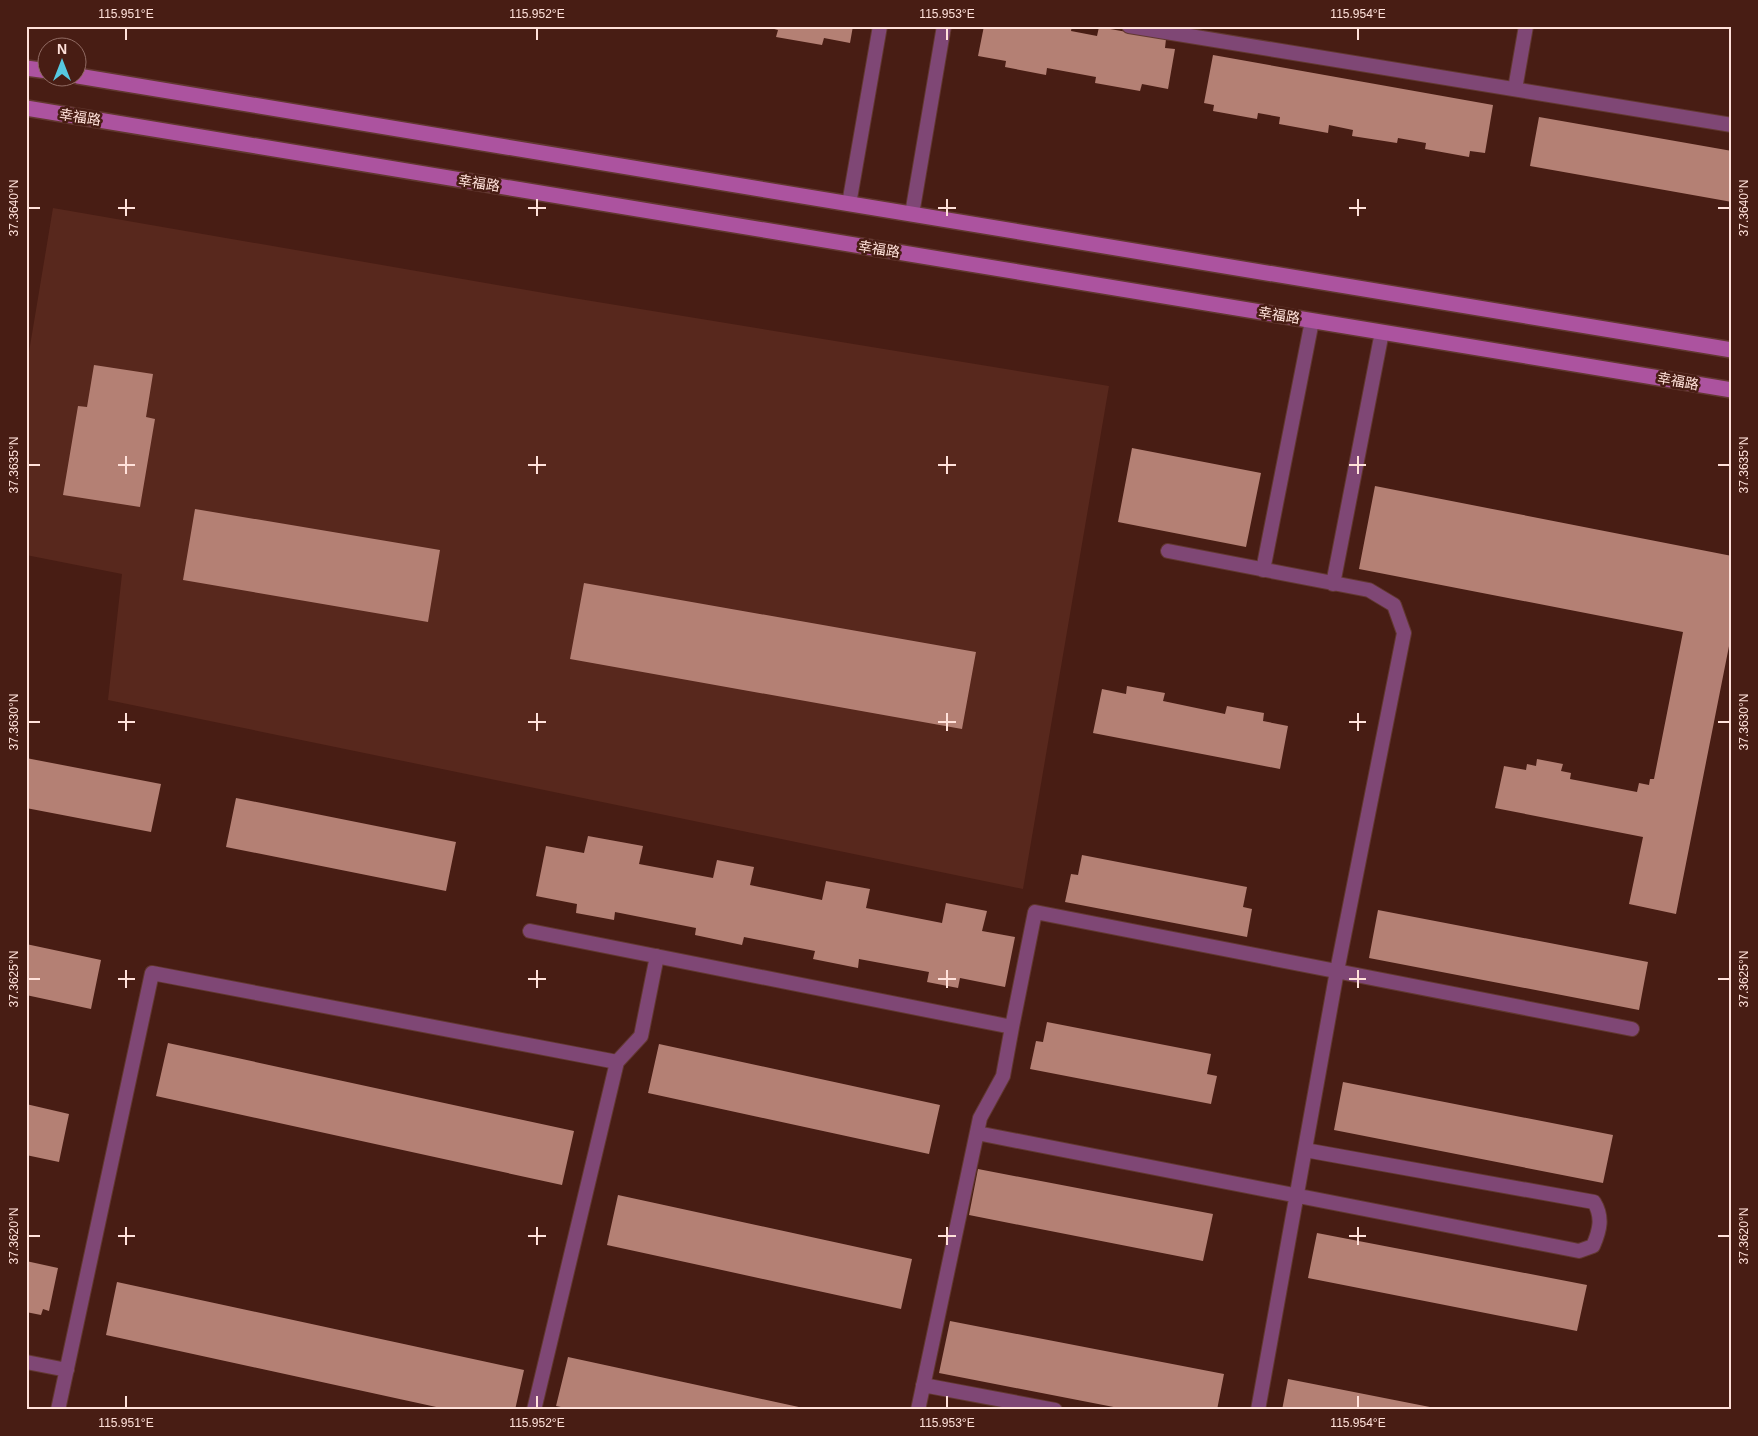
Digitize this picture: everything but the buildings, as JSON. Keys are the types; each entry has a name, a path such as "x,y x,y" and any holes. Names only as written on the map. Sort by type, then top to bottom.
{"street":[{"path":"88,78 1732,350"},
{"name":"幸福路","path":"26,108 1732,390"}],"lane":[{"path":"849,204 880,26"},
{"path":"912,214 944,26"},
{"path":"1129,26 1732,125"},
{"path":"1515,90 1526,26"},
{"path":"1263,570 1312,321"},
{"path":"1333,584 1382,332"},
{"path":"1168,551 1369,590 1394,605 1404,634 1337,971 1258,1410"},
{"path":"918,1410 980,1118 1002,1076 1035,912 1632,1029"},
{"path":"530,931 1012,1027"},
{"path":"534,1410 617,1062 641,1036 657,956"},
{"path":"58,1410 152,973 617,1062"},
{"path":"977,1133 1579,1251 1593,1246 1599,1232 1598,1210 1594,1202 1305,1150"},
{"path":"26,1362 67,1370"},
{"path":"923,1385 1055,1410"}],"shaded area":[{"path":"53,208 567,297 1109,386 1023,889 108,700 122,574 26,555 26,370"}]}
